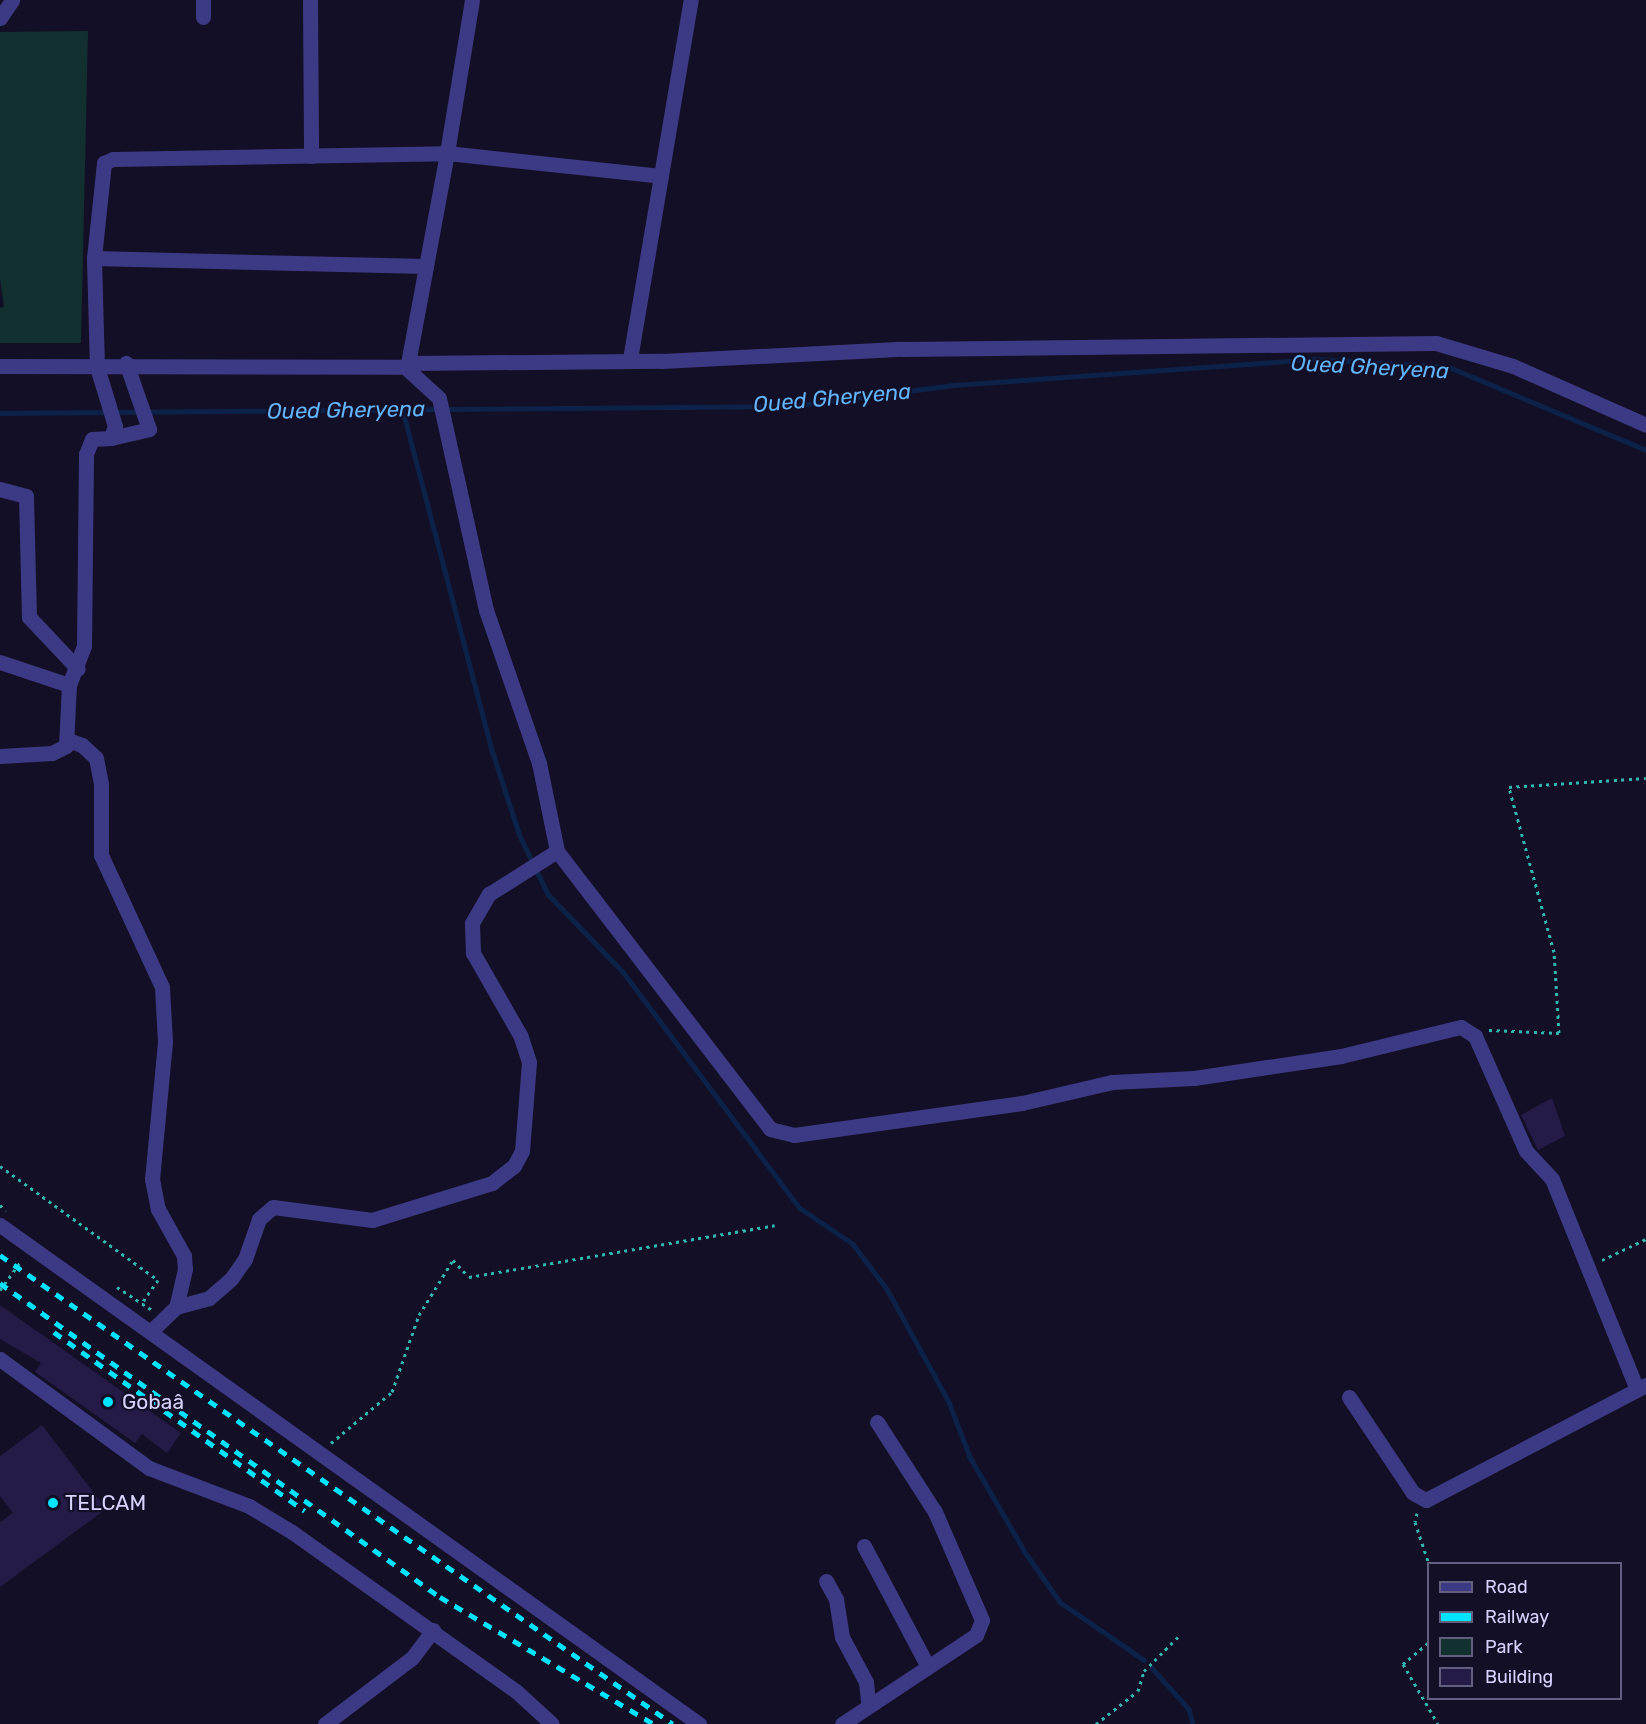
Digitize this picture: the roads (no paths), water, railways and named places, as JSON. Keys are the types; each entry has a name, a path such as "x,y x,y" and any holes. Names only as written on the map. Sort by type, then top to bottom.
{"street":[{"path":"203,0 203,17"},
{"path":"310,0 310,156"},
{"path":"406,365 447,153 472,0"},
{"path":"631,353 692,0"},
{"path":"113,432 97,367 94,258 104,163 113,159 447,153 661,176"},
{"path":"94,258 426,266"},
{"path":"0,366 97,367 126,363 406,365 662,361 902,349 1330,341 1436,343 1513,366 1646,425"},
{"path":"68,741 69,685 78,669 84,646 87,444 92,439 113,432 149,429 126,363"},
{"path":"406,365 439,398 486,610 539,763 557,851 758,1116 782,1134 1022,1103 1112,1082 1194,1078 1341,1056 1450,1028 1469,1030 1526,1151 1552,1179 1585,1264 1641,1387 1536,1439 1467,1481 1421,1499 1349,1397"},
{"path":"0,489 26,496 29,616 78,669"},
{"path":"0,662 69,685"},
{"path":"68,741 82,745 96,758 101,784 101,855 162,987 165,1042 152,1179 158,1209 184,1256 184,1281 171,1313"},
{"path":"0,756 52,753 68,741"},
{"path":"151,1331 171,1313 209,1298 231,1279 245,1259 259,1219 273,1207 353,1221 372,1220 492,1183 514,1166 522,1151 529,1062 520,1035 477,963 470,934 483,900 531,865 557,851"},
{"path":"0,1225 699,1724"},
{"path":"0,1359 149,1468 249,1506 433,1630 552,1724"},
{"path":"842,1724 868,1702 976,1635 981,1611 935,1512 878,1422"},
{"path":"864,1546 927,1665"},
{"path":"825,1581 836,1599 842,1637 866,1682 868,1702"},
{"path":"325,1724 412,1658 433,1630"}],"waterway":[{"name":"Oued Gheryena","path":"0,413 793,406 954,385 1318,359 1449,367 1646,450"},
{"path":"402,407 493,753 520,836 548,894 624,973 800,1208 853,1244 887,1289 949,1402 970,1457 1025,1552 1060,1602 1144,1660"},
{"path":"1152,1668 1189,1709 1193,1724"}],"railway":[{"path":"0,1255 673,1724"},
{"path":"0,1283 440,1597 654,1724"},
{"path":"54,1332 305,1511"}],"place":[{"name":"Gobaâ","path":"108,1402"},
{"name":"TELCAM","path":"53,1503"}]}
